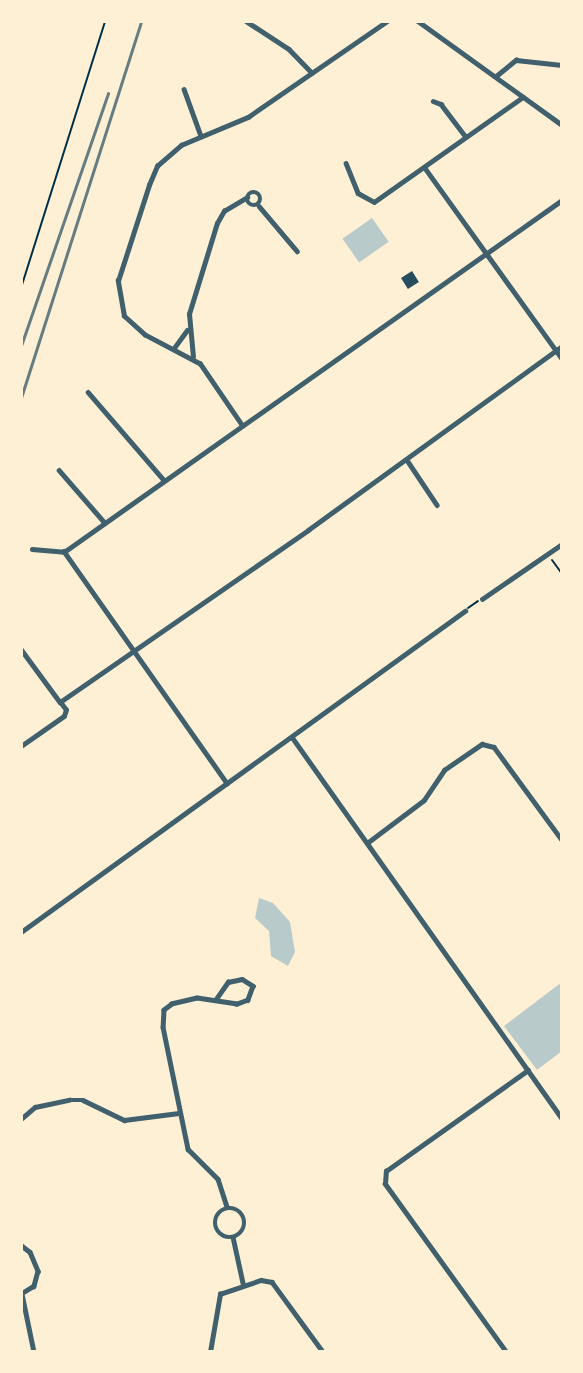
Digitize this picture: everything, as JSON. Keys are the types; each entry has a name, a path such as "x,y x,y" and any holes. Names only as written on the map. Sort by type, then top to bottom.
{"street":[{"path":"246,21 289,49 312,73"},
{"path":"193,357 133,327 124,316 118,281 157,166 181,145 248,117 387,21"},
{"path":"418,21 562,125"},
{"path":"496,76 516,60 562,65"},
{"path":"184,89 201,136"},
{"path":"346,163 358,193 374,202 523,97"},
{"path":"433,101 441,104 466,137"},
{"path":"425,168 562,359"},
{"path":"173,348 187,329 217,223 223,211 255,192 260,195 258,206"},
{"path":"247,197 249,205 258,206 297,251"},
{"path":"32,549 64,552 163,478 562,200"},
{"path":"187,329 193,357 241,424"},
{"path":"60,702 407,460 562,346"},
{"path":"88,392 163,478"},
{"path":"407,460 437,505"},
{"path":"59,470 105,523"},
{"path":"482,599 562,544"},
{"path":"64,552 227,784"},
{"path":"21,932 464,611"},
{"path":"21,649 60,702 64,716 21,746"},
{"path":"292,737 562,1118"},
{"path":"367,843 424,800 444,770 482,744 494,747 562,840"},
{"path":"216,999 228,982 242,979 253,986 253,993 244,1002 185,1000 164,1010 163,1027 188,1149 220,1183 227,1208"},
{"path":"506,1352 385,1184 386,1171 528,1070"},
{"path":"21,1119 35,1107 69,1100 89,1102 124,1120 179,1113"},
{"path":"227,1208 239,1210 246,1220 243,1232 233,1237 224,1237 215,1226 215,1218 227,1208"},
{"path":"233,1237 243,1283"},
{"path":"21,1245 30,1252 38,1271 34,1286 21,1294 34,1352"},
{"path":"210,1352 218,1297 227,1288 243,1283 272,1282 323,1352"}],"path":[{"path":"21,288 105,21"},
{"path":"547,554 562,573"},
{"path":"464,611 482,599"}],"shaded area":[{"path":"372,218 389,242 359,262 343,239"},
{"path":"259,898 273,903 290,922 295,952 288,966 271,956 269,931 255,918"},
{"path":"562,982 562,1051 537,1070 504,1026"}],"building":[{"path":"412,271 419,282 408,289 401,278"}],"railway":[{"path":"21,398 141,21"},
{"path":"21,346 108,94"}]}
